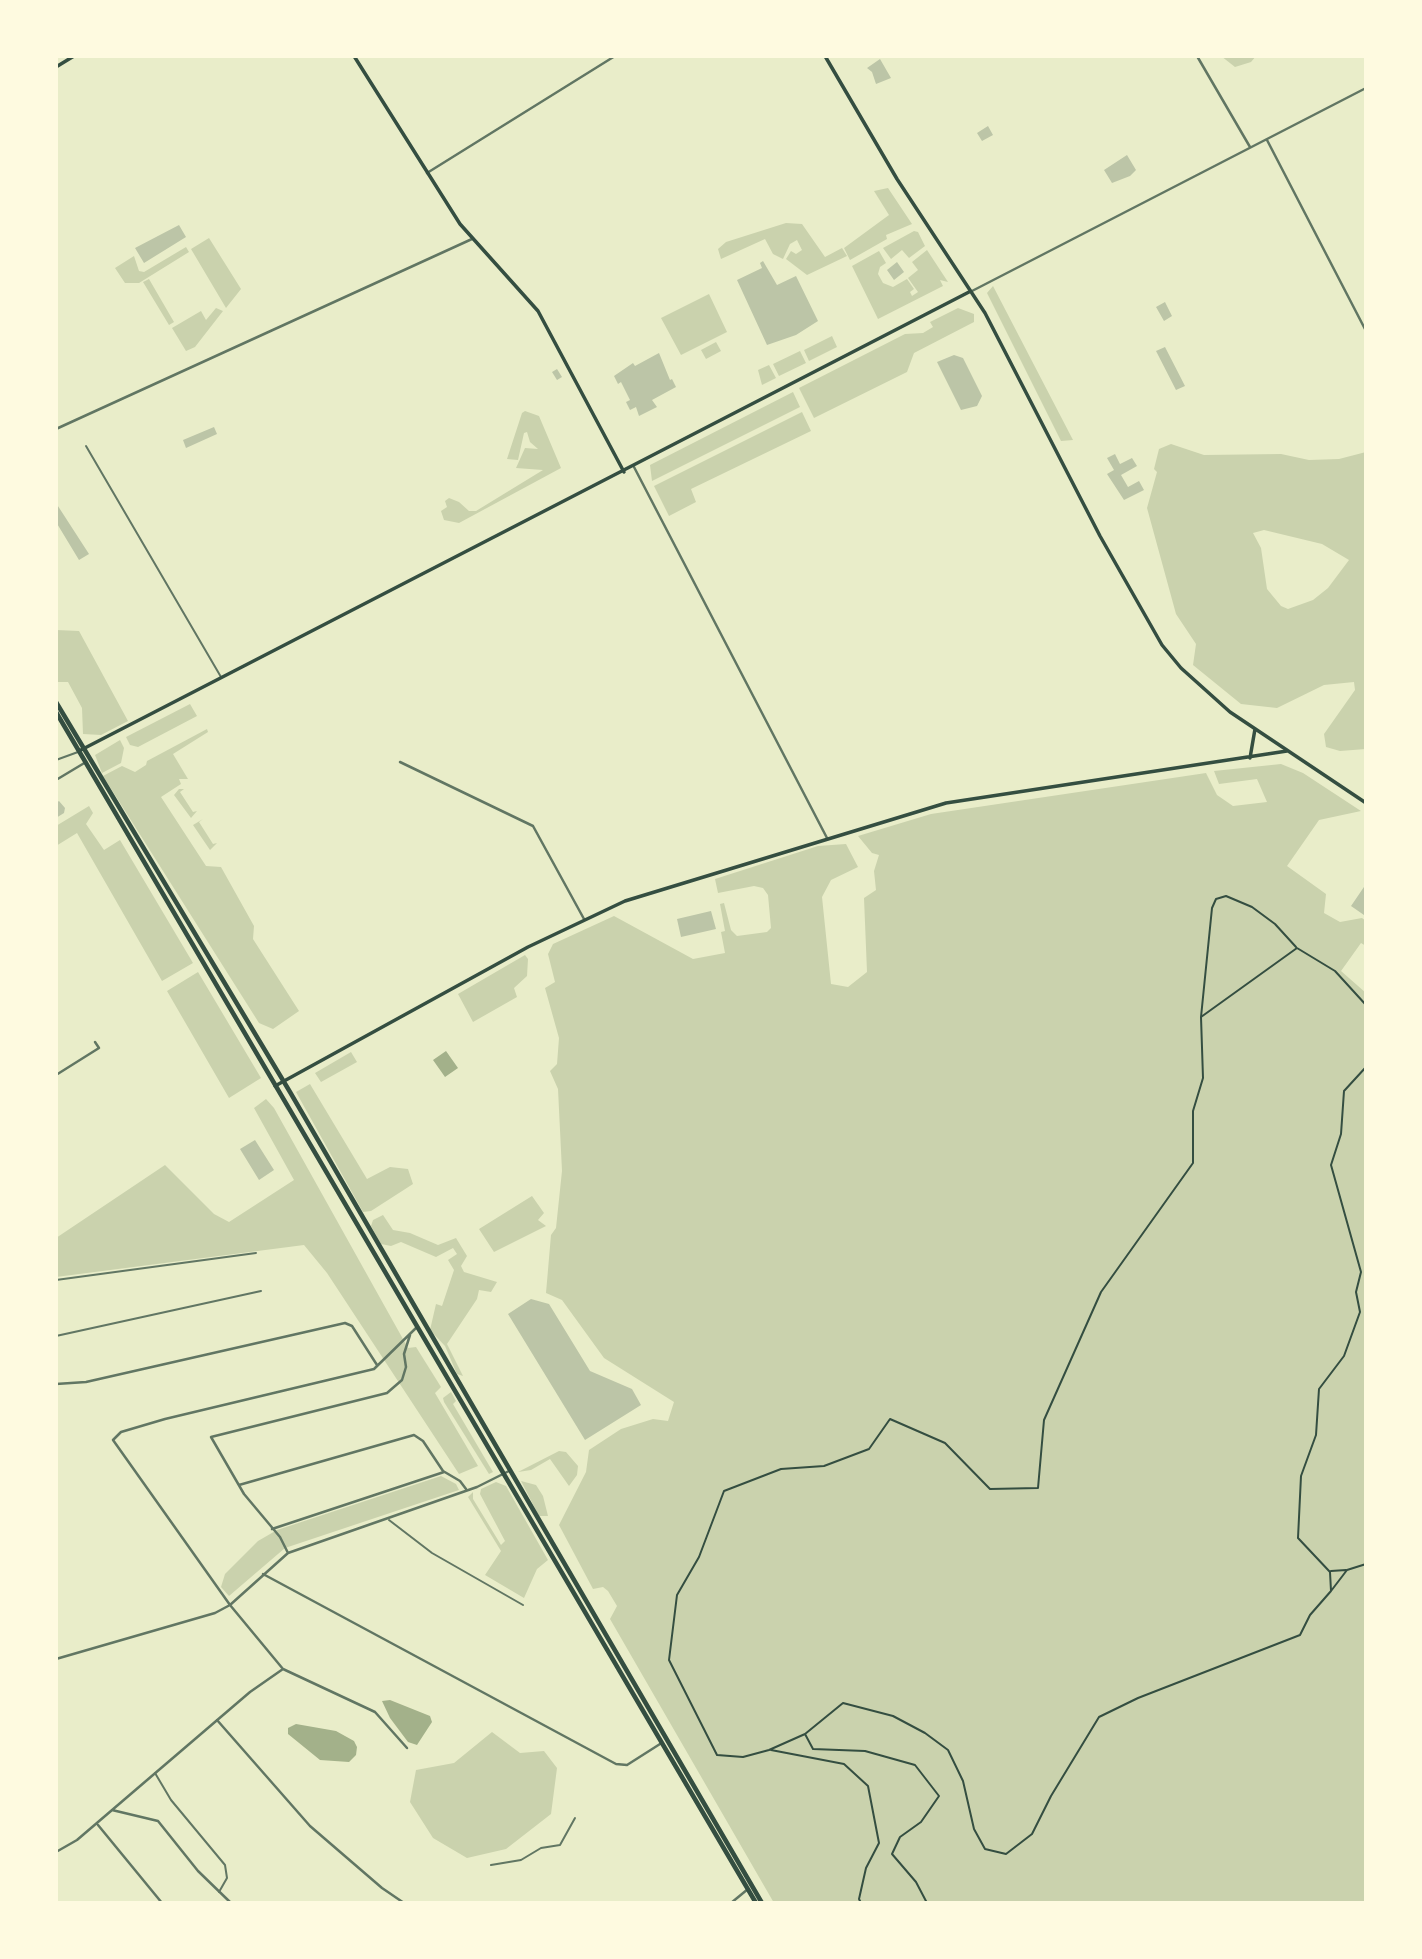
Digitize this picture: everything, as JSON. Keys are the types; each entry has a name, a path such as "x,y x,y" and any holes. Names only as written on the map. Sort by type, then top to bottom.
{"main road":[{"path":"56,67 74,56"},
{"path":"354,56 472,239 538,311 624,472"},
{"path":"825,56 886,162 999,338 1095,526 1162,645 1220,704 1366,803"},
{"path":"81,750 969,292"},
{"path":"56,702 87,761 275,1086 506,1472"},
{"path":"56,712 81,750"},
{"path":"1250,758 1255,729"},
{"path":"275,1086 584,919 625,901 946,803 1287,751"},
{"path":"87,761 283,1081 506,1472 761,1903"},
{"path":"664,1741 756,1903"}],"street":[{"path":"427,173 615,56"},
{"path":"1197,56 1251,148"},
{"path":"969,292 1366,88"},
{"path":"1267,140 1366,331"},
{"path":"56,429 472,239"},
{"path":"634,467 827,838"},
{"path":"56,780 87,761"},
{"path":"400,762 533,826 584,919"},
{"path":"56,1075 99,1048 95,1042"},
{"path":"56,1384 86,1382 348,1323 377,1365"},
{"path":"407,1748 374,1712 283,1669 230,1605 158,1500 138,1478 114,1438 121,1432 165,1419 374,1369 384,1363 417,1327"},
{"path":"288,1553 239,1485 211,1437 387,1393 404,1375 404,1354 411,1332"},
{"path":"239,1485 414,1435 423,1441 444,1471 460,1481 466,1490"},
{"path":"272,1529 444,1471"},
{"path":"56,1659 215,1613 230,1605 288,1553 466,1490 506,1472"},
{"path":"263,1574 616,1764 626,1765 664,1741"},
{"path":"56,1852 97,1824 217,1720 283,1669"},
{"path":"217,1720 310,1826 382,1888 404,1903"},
{"path":"112,1810 158,1821 219,1893 231,1903"},
{"path":"97,1824 162,1903"},
{"path":"56,1842 61,1847"},
{"path":"732,1903 748,1889"}],"lane":[{"path":"86,446 221,678"},
{"path":"56,760 81,750"},
{"path":"56,1280 256,1253"},
{"path":"56,1336 261,1292"},
{"path":"387,1518 392,1525 432,1553 523,1605"},
{"path":"155,1773 171,1800 225,1865 227,1878 219,1893"},
{"path":"491,1865 521,1860 541,1848 560,1844 575,1818"}],"path":[{"path":"1347,1570 1310,1615 1300,1635 1138,1698 1099,1717 1051,1796 1032,1834 1006,1854 985,1849 974,1829 963,1781 948,1750 925,1733 893,1716 843,1703 805,1734 769,1750 743,1757 717,1755 669,1660 677,1595 699,1557 724,1491 781,1469 824,1466 869,1449 890,1419 945,1443 990,1489 1038,1488 1044,1420 1101,1292 1193,1163 1193,1111 1203,1079 1201,1017 1212,908 1216,899 1226,896 1252,907 1275,924 1297,948 1335,971 1366,1005"},
{"path":"1201,1017 1297,948"},
{"path":"1331,1591 1330,1572 1298,1538 1301,1476 1316,1435 1319,1389 1344,1356 1360,1312 1356,1292 1361,1272 1331,1165 1341,1134 1344,1091 1366,1067"},
{"path":"1330,1572 1366,1564"},
{"path":"805,1734 813,1749 864,1751 915,1765 939,1796 921,1822 900,1838 892,1854 916,1882 928,1903"},
{"path":"769,1750 844,1764 868,1786 879,1843 866,1868 859,1899 861,1903"}],"shaded area":[{"path":"1221,56 1256,56 1251,62 1235,67"},
{"path":"888,188 912,224 886,235 887,239 850,260 844,248 889,215 874,191"},
{"path":"786,223 802,224 825,257 842,248 847,256 807,275 786,259 791,251 796,254 802,250 797,240 790,244 783,259 773,254 765,239 721,259 718,249 726,242"},
{"path":"914,231 918,232 925,246 909,258 902,250 891,259 883,248"},
{"path":"209,238 241,289 226,308 191,249"},
{"path":"186,247 189,252 139,283 125,283 115,268 134,256 139,271 144,272"},
{"path":"927,250 948,282 940,280 943,286 878,319 852,266 879,251 886,263 880,267 878,274 883,283 893,287 907,279 914,289 910,292 912,296 918,292 908,278 918,270 912,262"},
{"path":"149,279 174,322 169,325 143,282"},
{"path":"993,286 1073,440 1061,441 987,293"},
{"path":"709,294 727,332 681,355 661,318"},
{"path":"216,308 223,311 195,347 186,351 172,328 201,311 206,320"},
{"path":"958,308 974,314 974,322 914,353 907,372 814,418 799,388 905,334 923,333 933,327 930,322"},
{"path":"832,336 837,347 809,361 804,350"},
{"path":"716,342 721,351 706,359 701,350"},
{"path":"800,351 806,363 779,376 773,364"},
{"path":"769,365 776,378 762,385 758,370"},
{"path":"793,392 800,407 652,481 650,465"},
{"path":"525,411 539,416 561,468 459,523 444,520 441,511 447,507 445,501 449,498 469,511 476,511 543,470 516,468 525,448 538,449 530,442 527,432 524,433 518,460 507,459 522,413"},
{"path":"802,412 811,431 691,489 696,502 669,516 654,486"},
{"path":"1171,444 1204,455 1281,454 1309,460 1339,459 1366,452 1366,749 1340,751 1326,747 1324,734 1355,690 1354,682 1324,685 1277,708 1241,704 1193,665 1196,644 1176,614 1147,508 1157,472 1154,469 1159,449","holes":["1264,530 1322,544 1349,560 1328,588 1313,600 1288,609 1281,606 1267,589 1261,548 1253,533"]},
{"path":"56,630 79,631 128,721 101,735 83,734 82,708 68,682 56,682"},
{"path":"190,704 197,716 138,747 130,745 126,737"},
{"path":"207,729 208,732 173,754 188,779 179,779 181,784 161,797 206,866 221,867 254,926 253,939 299,1011 273,1029 259,1023 103,776 122,766 135,772 146,765 147,761"},
{"path":"120,740 124,748 121,763 102,773 95,755"},
{"path":"1281,764 1303,773 1361,811 1319,820 1287,866 1326,894 1324,913 1340,922 1362,918 1366,921 1366,946 1361,943 1341,971 1366,993 1366,1903 774,1903 610,1619 617,1606 603,1587 593,1589 559,1525 586,1472 589,1450 621,1429 653,1419 668,1421 674,1402 604,1358 562,1300 546,1293 551,1235 556,1228 562,1171 558,1089 550,1071 557,1064 559,1038 545,988 555,982 548,954 553,944 614,916 693,959 725,953 721,932 725,931 720,904 724,903 731,930 737,936 767,932 771,928 768,895 763,888 754,886 718,893 715,879 818,846 846,844 858,867 831,880 822,897 831,984 848,987 867,972 864,898 876,890 874,871 879,855 872,853 858,836 931,814 1206,773 1217,795 1233,806 1267,802 1257,779 1219,784 1214,771"},
{"path":"179,789 184,789 180,792 193,812 197,811 191,818 174,795"},
{"path":"89,806 93,813 86,824 104,850 120,840 193,963 162,981 77,833 56,846 56,826"},
{"path":"203,819 199,822 213,844 217,843 210,850 193,825"},
{"path":"525,955 528,959 527,976 514,988 517,997 473,1022 458,994"},
{"path":"198,972 261,1078 229,1098 167,991"},
{"path":"446,1051 458,1068 445,1077 433,1060"},
{"path":"351,1052 357,1062 321,1082 315,1073"},
{"path":"310,1084 367,1179 390,1167 408,1169 413,1184 371,1211 363,1212 296,1092"},
{"path":"266,1099 274,1108 408,1348 416,1347 441,1387 435,1393 478,1466 459,1474 327,1273 304,1245 56,1277 56,1238 165,1165 214,1214 229,1222 294,1180 254,1108"},
{"path":"532,1196 544,1213 538,1220 546,1226 494,1252 479,1229"},
{"path":"383,1215 393,1230 410,1233 438,1245 456,1238 467,1256 461,1266 464,1272 497,1282 491,1292 479,1290 477,1299 447,1344 463,1376 457,1374 445,1346 430,1330 436,1304 442,1306 454,1270 448,1260 457,1254 453,1248 436,1257 401,1242 391,1246 381,1244 371,1226 373,1220"},
{"path":"451,1392 456,1401 453,1404 493,1472 489,1474 444,1402 443,1398"},
{"path":"559,1451 566,1452 578,1466 577,1475 569,1486 550,1459 531,1470 518,1472"},
{"path":"441,1476 456,1484 459,1490 285,1548 229,1596 221,1587 225,1574 258,1541 277,1530"},
{"path":"521,1481 536,1485 543,1496 548,1516 539,1516"},
{"path":"496,1482 506,1486 548,1560 537,1569 524,1598 485,1575 501,1551 468,1497 473,1492 473,1499 501,1545 505,1541 480,1494 481,1489"},
{"path":"390,1700 430,1716 432,1722 417,1745 408,1742 390,1718 382,1701"},
{"path":"296,1724 336,1731 354,1741 357,1747 356,1755 349,1762 320,1760 288,1734 288,1728"},
{"path":"492,1732 520,1753 544,1751 557,1768 551,1814 506,1849 467,1858 433,1838 410,1802 416,1770 454,1763"}],"building":[{"path":"880,59 891,78 876,84 872,72 867,68"},
{"path":"988,126 993,135 982,141 977,133"},
{"path":"1127,155 1136,170 1130,176 1112,183 1104,170"},
{"path":"179,225 186,237 144,263 135,248"},
{"path":"763,261 777,285 796,276 818,321 796,335 767,345 737,280 762,268 760,263"},
{"path":"897,262 904,272 894,280 887,270"},
{"path":"1165,302 1172,316 1164,321 1156,307"},
{"path":"1165,347 1185,386 1176,390 1156,351"},
{"path":"659,353 670,380 672,379 676,387 652,400 657,407 639,416 636,407 630,410 626,402 630,400 621,382 618,384 614,376 633,363 635,366"},
{"path":"954,355 963,358 982,396 977,406 961,410 937,362"},
{"path":"557,369 562,377 557,380 552,372"},
{"path":"214,427 217,434 186,448 183,440"},
{"path":"1115,454 1120,464 1132,458 1137,466 1121,475 1128,487 1139,481 1144,490 1124,500 1107,474 1114,470 1107,458"},
{"path":"56,503 89,554 79,560 56,522"},
{"path":"59,801 65,808 64,813 56,818 56,803"},
{"path":"1366,884 1366,912 1364,915 1351,906"},
{"path":"711,911 716,929 681,937 677,919"},
{"path":"255,1140 274,1170 259,1180 240,1149"},
{"path":"531,1299 549,1304 590,1371 632,1389 641,1405 585,1440 508,1314"}]}
